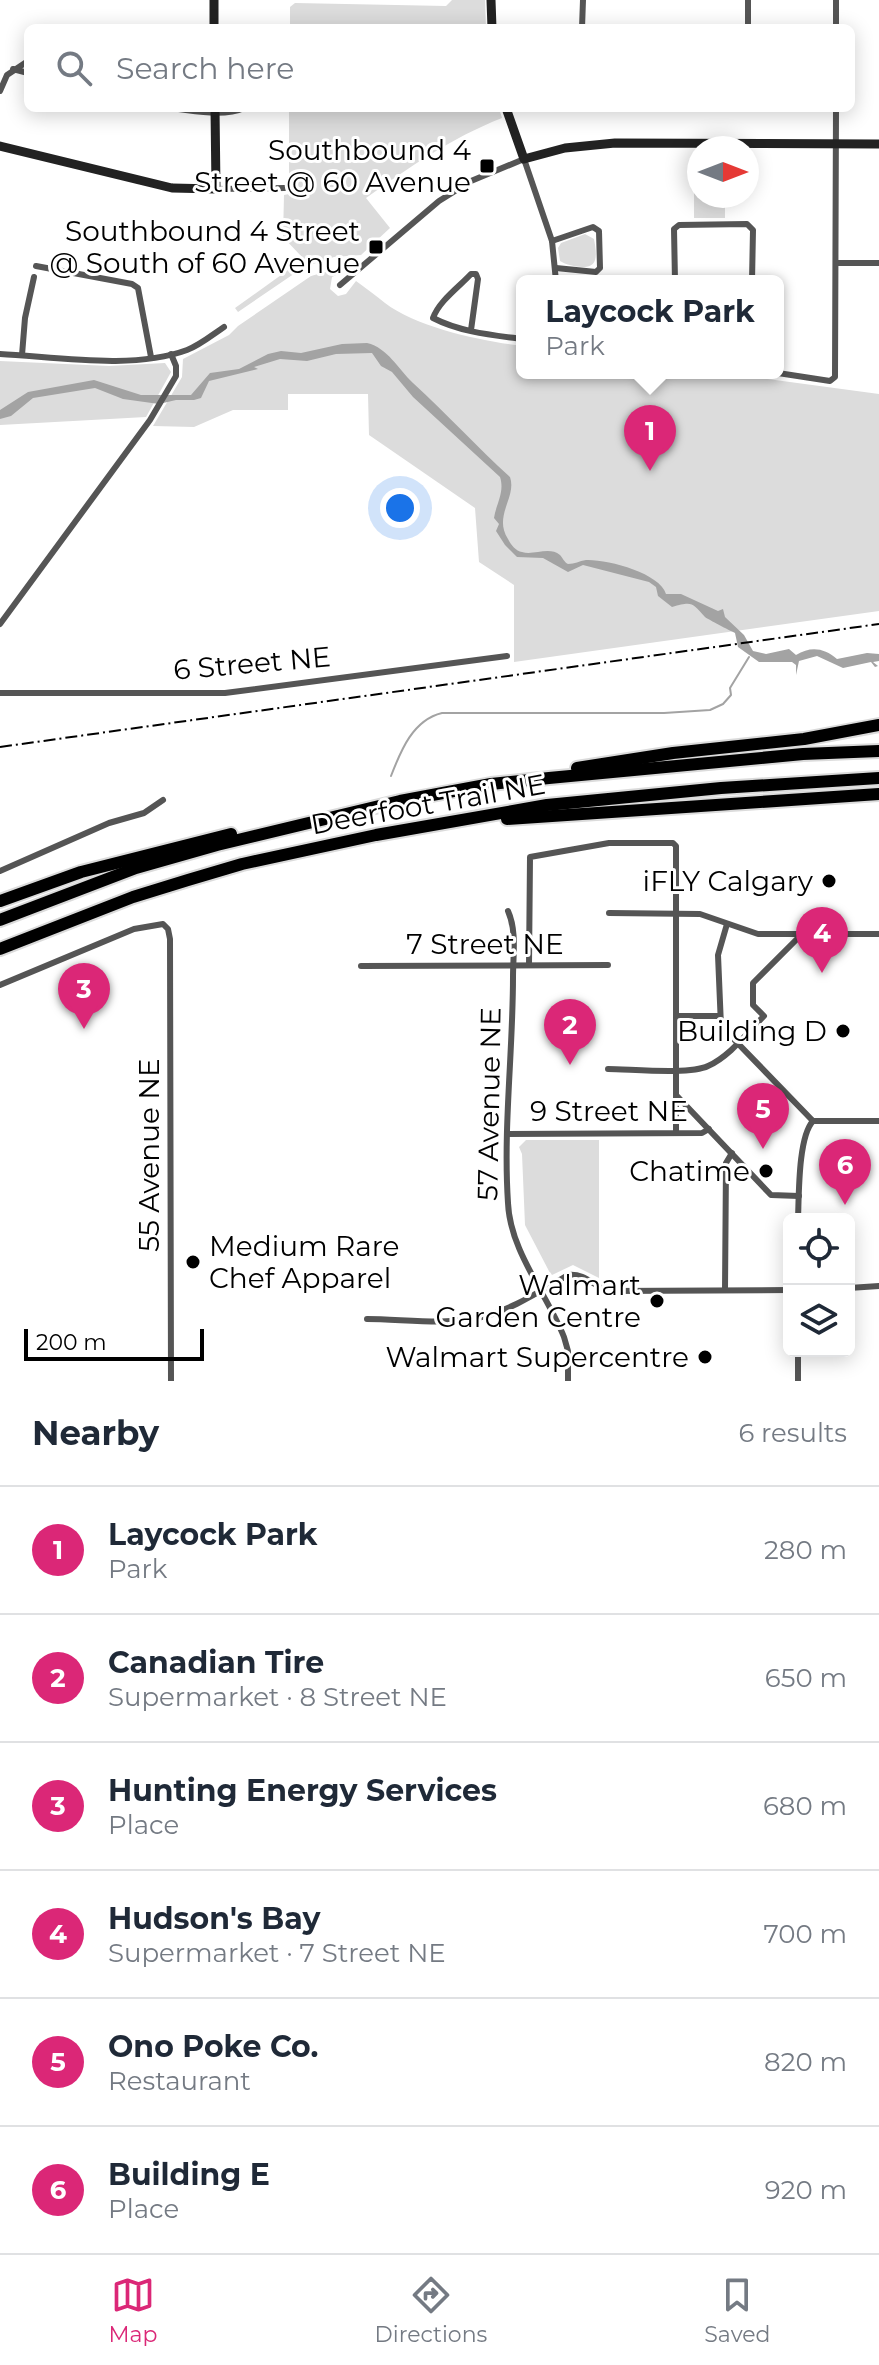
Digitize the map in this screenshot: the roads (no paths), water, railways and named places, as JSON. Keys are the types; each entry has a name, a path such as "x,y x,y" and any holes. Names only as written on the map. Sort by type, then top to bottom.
{"highway":[{"path":"549,778 558,770 673,753 804,739 877,725"},
{"name":"Deerfoot Trail NE","path":"0,920 136,868 400,801 491,784 803,754 879,751"},
{"name":"Deerfoot Trail NE","path":"4,948 133,897 188,880 242,864 376,835 547,805 721,788 879,778"},
{"path":"376,835 390,837 491,820 879,794"},
{"path":"742,802 879,802"},
{"path":"0,902 81,872 189,843 360,812"}],"street":[{"path":"214,0 214,24"},
{"path":"491,0 492,24"},
{"path":"582,24 583,0"},
{"path":"748,0 748,24"},
{"path":"836,0 836,24"},
{"path":"0,91 7,75 24,63"},
{"path":"13,69 24,72"},
{"path":"215,112 216,189"},
{"path":"507,112 552,241 556,275"},
{"path":"784,374 830,381 835,377 836,112"},
{"path":"340,285 439,201 471,181 524,159 565,148 615,143 879,144"},
{"path":"0,146 172,188 285,188"},
{"path":"675,275 674,229 679,225 747,224 753,230 752,275"},
{"path":"552,241 593,227 599,231 600,268 596,272 556,268"},
{"path":"836,263 879,263"},
{"path":"36,266 132,284 138,288 151,357"},
{"path":"471,330 478,279 476,274 471,274 435,312 433,318 471,330 516,338"},
{"path":"22,355 25,318 34,277"},
{"path":"0,354 107,360 151,357 195,347 224,327"},
{"path":"0,624 150,420 177,370 171,354"},
{"name":"6 Street NE","path":"0,693 225,693 507,656"},
{"path":"0,871 109,823 144,813 163,800"},
{"path":"529,965 530,857 609,843 673,843 676,846 676,1133"},
{"name":"57 Avenue NE","path":"508,911 513,923 508,1205 511,1226 564,1337 568,1381"},
{"path":"609,913 700,914 751,933 879,934"},
{"name":"55 Avenue NE","path":"0,985 134,929 163,924 168,929 171,1381"},
{"path":"727,924 718,955 719,1016 724,1031 813,1121 879,1121"},
{"path":"608,1069 706,1067 737,1044 764,1016 753,1005 753,983 801,935"},
{"name":"7 Street NE","path":"361,966 608,965"},
{"path":"676,1016 719,1016"},
{"path":"676,1095 771,1195 799,1196"},
{"path":"798,1213 805,1137 813,1121"},
{"name":"9 Street NE","path":"508,1134 702,1133 709,1129"},
{"path":"725,1290 726,1163 732,1153"},
{"path":"367,1319 470,1319 496,1312 568,1275 576,1274 584,1276 600,1289 610,1291 783,1290"},
{"path":"855,1288 879,1286"},
{"path":"798,1357 798,1381"}],"waterway":[{"path":"391,776 409,737 423,722 442,713 664,713 710,710 723,704 731,695 730,688 749,657"}],"railway":[{"path":"0,747 879,624"}],"place":[{"name":"Southbound 4 Street @ 60 Avenue","path":"487,166"},
{"name":"Southbound 4 Street @ South of 60 Avenue","path":"376,247"},
{"name":"Laycock Park","path":"650,471"},
{"name":"iFLY Calgary","path":"829,881"},
{"name":"Hudson's Bay","path":"822,973"},
{"name":"Hunting Energy Services","path":"84,1029"},
{"name":"Building D","path":"843,1031"},
{"name":"Canadian Tire","path":"570,1065"},
{"name":"Ono Poke Co.","path":"763,1149"},
{"name":"Chatime","path":"766,1171"},
{"name":"Building E","path":"845,1205"},
{"name":"Medium Rare Chef Apparel","path":"193,1262"},
{"name":"Walmart Garden Centre","path":"657,1301"},
{"name":"Walmart Supercentre","path":"705,1357"}]}
